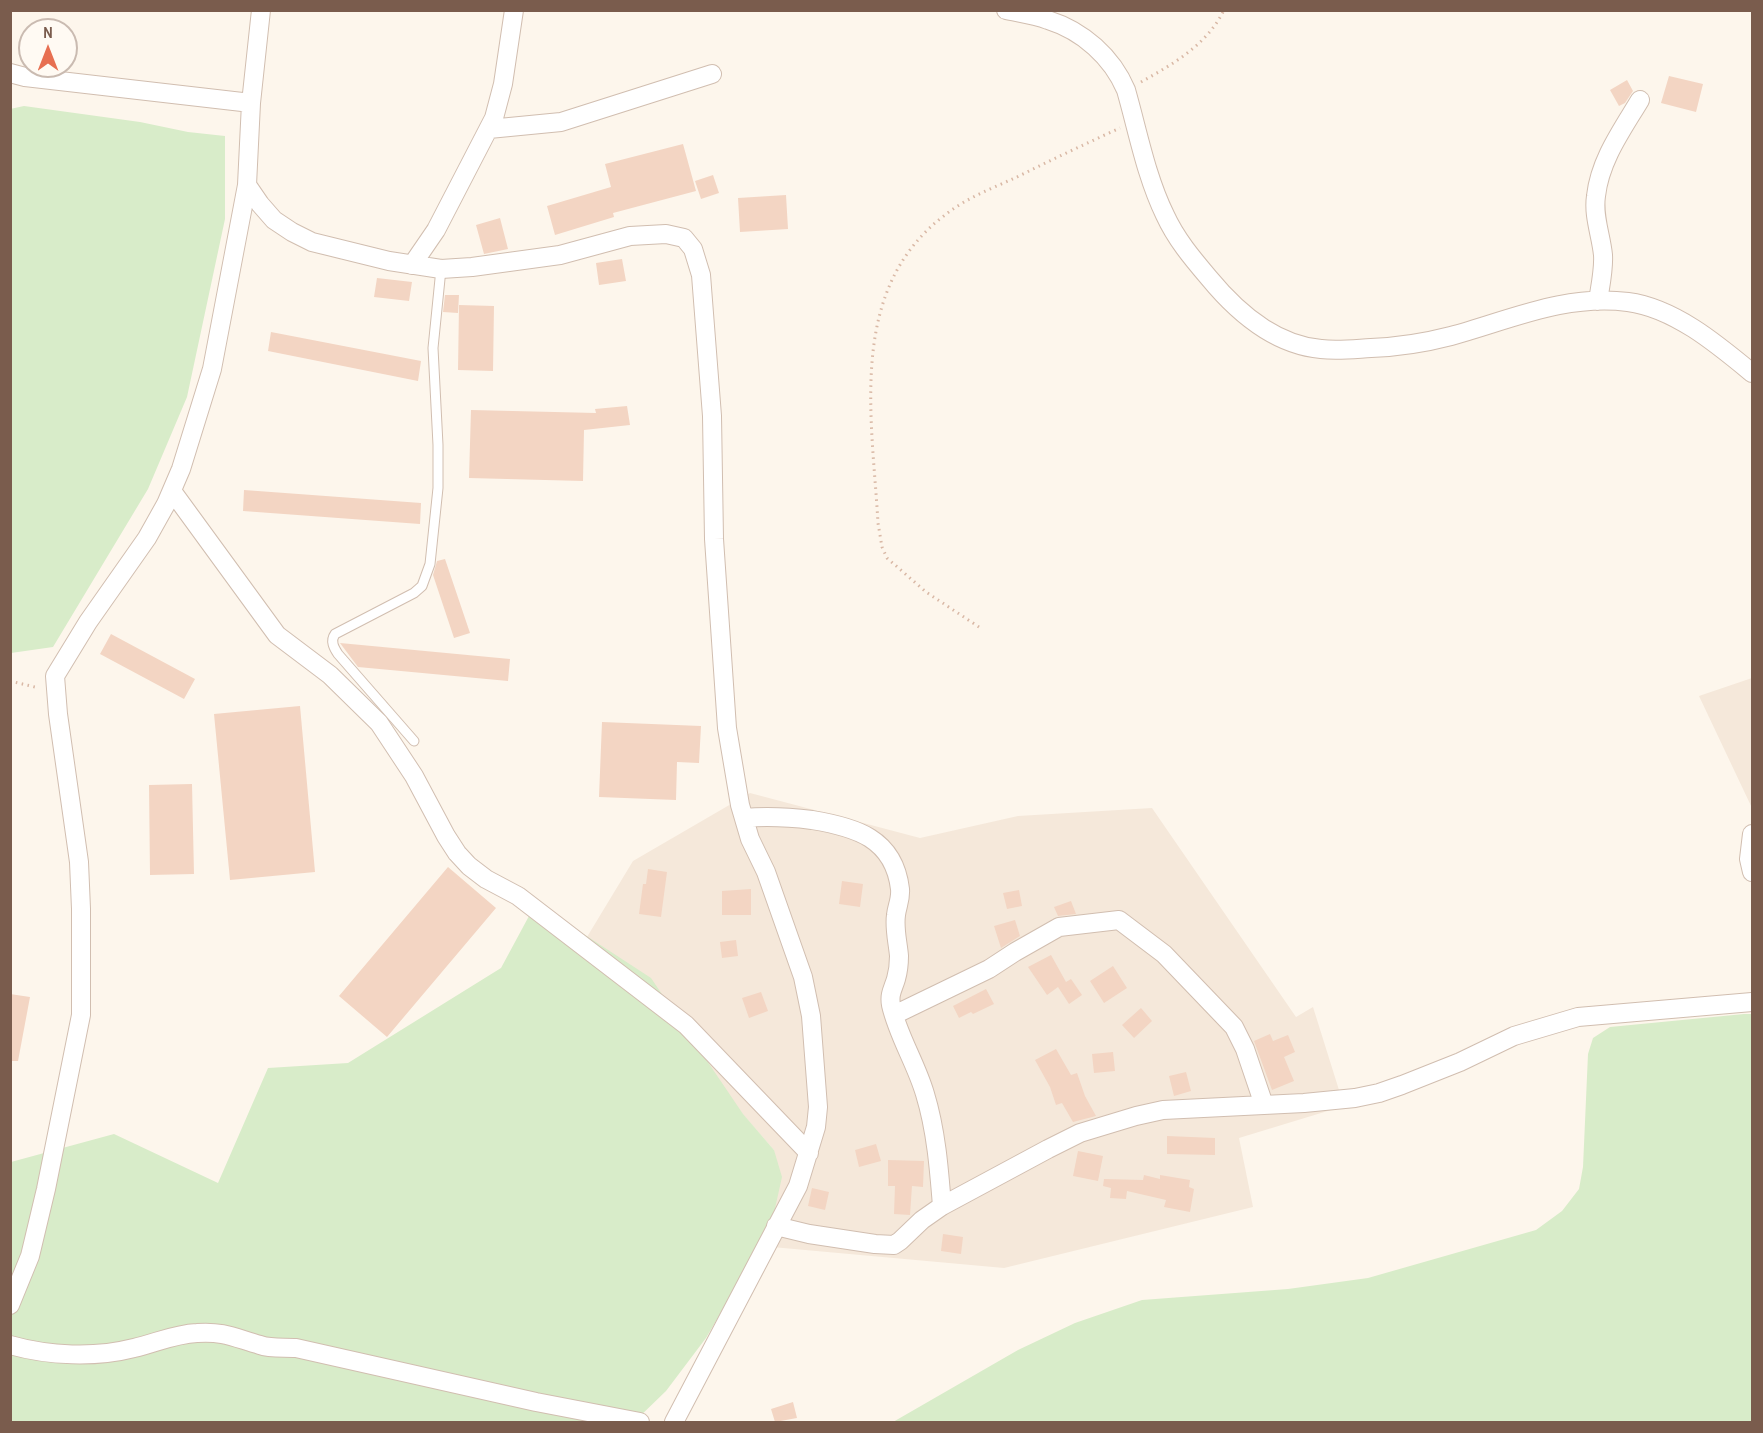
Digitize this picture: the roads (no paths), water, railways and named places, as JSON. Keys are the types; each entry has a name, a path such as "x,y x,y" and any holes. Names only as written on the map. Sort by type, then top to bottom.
{"street":[{"path":"10,1305 30,1256 81,1015 79,862 55,676 88,622 147,538 172,491 194,430 212,369 248,185 251,103 261,10"},
{"path":"412,265 436,230 494,118 503,84 514,10"},
{"path":"1006,10 1048,20 1068,28 1106,56 1119,74 1126,90 1155,193 1177,239 1228,300 1266,330 1287,341 1321,349 1417,344 1480,328 1517,314 1558,304 1628,302 1656,309 1682,322 1752,373"},
{"path":"10,74 251,103"},
{"path":"489,129 561,122 712,74"},
{"path":"1598,302 1603,258 1595,216 1599,174 1611,147 1640,100"},
{"path":"248,185 260,204 274,219 292,232 312,242 412,265 441,269 472,267 560,255 649,233 684,238 693,249 701,275 712,416 714,539 727,728 750,839 766,872 802,977 811,1016 818,1107 816,1127 798,1186 674,1422"},
{"path":"172,491 277,635 330,675 379,723 414,776 457,854 486,879 518,896 686,1025 809,1153"},
{"path":"744,818 782,816 854,828 866,835 889,856 897,874 900,890 900,904 896,917 899,956 897,974 890,993 894,1015 905,1047 925,1093 936,1148 942,1206"},
{"path":"1752,834 1749,859 1752,872"},
{"path":"894,1015 989,969 1059,927 1119,920 1164,954 1234,1028 1245,1049 1264,1105"},
{"path":"776,1226 809,1234 890,1245 900,1241 922,1220 942,1206 1048,1149 1097,1128 1163,1110 1326,1101 1379,1093 1460,1062 1514,1036 1578,1017 1752,1002"},
{"path":"10,1345 49,1352 93,1354 134,1348 178,1334 230,1334 262,1346 296,1348 536,1402 640,1422"}],"lane":[{"path":"414,741 338,654 332,638 335,634 414,593 422,586 430,564 438,468 432,348 441,269"}]}
